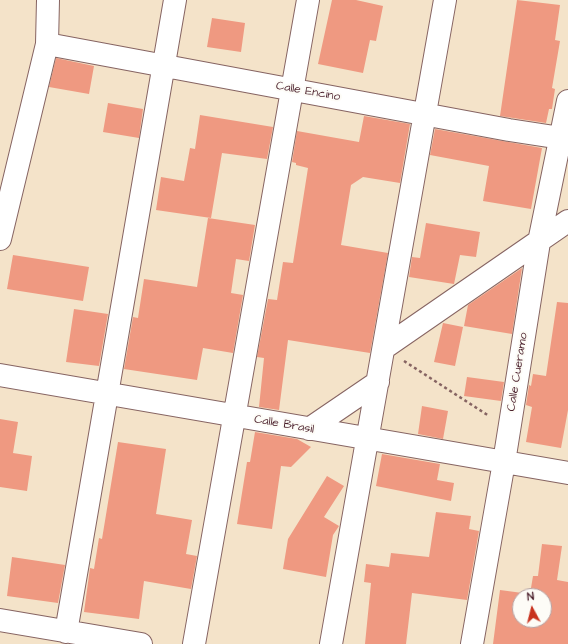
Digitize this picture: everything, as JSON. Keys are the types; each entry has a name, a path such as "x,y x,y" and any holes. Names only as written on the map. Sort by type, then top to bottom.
{"street":[{"path":"0,239 47,44 48,0"},
{"path":"66,632 175,0"},
{"path":"194,644 308,0"},
{"path":"331,644 445,0"},
{"name":"Calle Encino","path":"47,44 425,113 565,141"},
{"name":"Calle Cueramo","path":"472,644 504,462 539,242 565,141 568,100"},
{"path":"384,348 568,221"},
{"name":"Calle Brasil","path":"0,376 568,473"},
{"path":"309,429 378,382"},
{"path":"0,620 141,644"}],"path":[{"path":"384,348 509,429"}],"building":[{"path":"332,0 356,0 383,6 376,41 370,40 363,73 318,64"},
{"path":"517,0 560,5 555,40 560,41 552,88 555,89 552,109 549,109 546,123 500,116"},
{"path":"212,18 245,23 241,52 207,47"},
{"path":"56,58 94,66 89,94 49,87"},
{"path":"108,103 143,109 139,138 103,132"},
{"path":"200,115 273,127 267,159 222,153 211,218 156,210 161,177 184,181 190,148 195,149"},
{"path":"364,116 410,124 400,183 363,177 351,185 341,245 388,253 370,353 288,340 279,410 259,407 264,358 257,357 268,299 277,300 283,262 293,263 308,168 296,165 296,163 292,162 297,131 359,142"},
{"path":"435,129 542,148 531,209 483,201 489,166 430,155"},
{"path":"208,218 255,225 249,261 236,259 231,293 243,295 233,353 203,348 197,380 124,369 133,317 138,318 144,279 197,287"},
{"path":"426,223 480,232 476,257 460,255 454,284 409,277 412,257 420,258"},
{"path":"13,255 89,267 83,301 7,289"},
{"path":"522,268 512,334 464,326 468,305"},
{"path":"557,302 568,303 568,410 561,448 526,442 532,407 526,405 529,385 531,386 533,374 546,376"},
{"path":"74,309 108,314 99,366 66,362"},
{"path":"443,323 463,327 455,366 434,362"},
{"path":"467,377 504,382 501,401 464,396"},
{"path":"422,406 448,411 443,439 418,434"},
{"path":"0,419 18,422 13,453 32,456 27,491 0,487"},
{"path":"255,432 297,439 311,447 291,467 281,466 272,529 237,524 247,462 250,462"},
{"path":"118,442 166,449 156,514 192,520 186,554 197,556 191,589 144,581 139,619 84,612 90,568 94,569 99,538 102,539"},
{"path":"382,454 440,464 437,480 454,483 451,501 376,486"},
{"path":"327,476 344,486 324,517 339,526 333,535 326,577 283,569 288,539"},
{"path":"436,512 471,516 469,529 479,531 467,600 412,593 406,644 365,644 371,583 364,582 366,564 389,567 391,553 429,557"},
{"path":"542,544 562,546 557,580 568,582 568,644 493,644 500,590 512,592 512,628 552,628 552,588 531,588 533,576 538,576"},
{"path":"12,557 65,565 58,603 7,596"}]}
